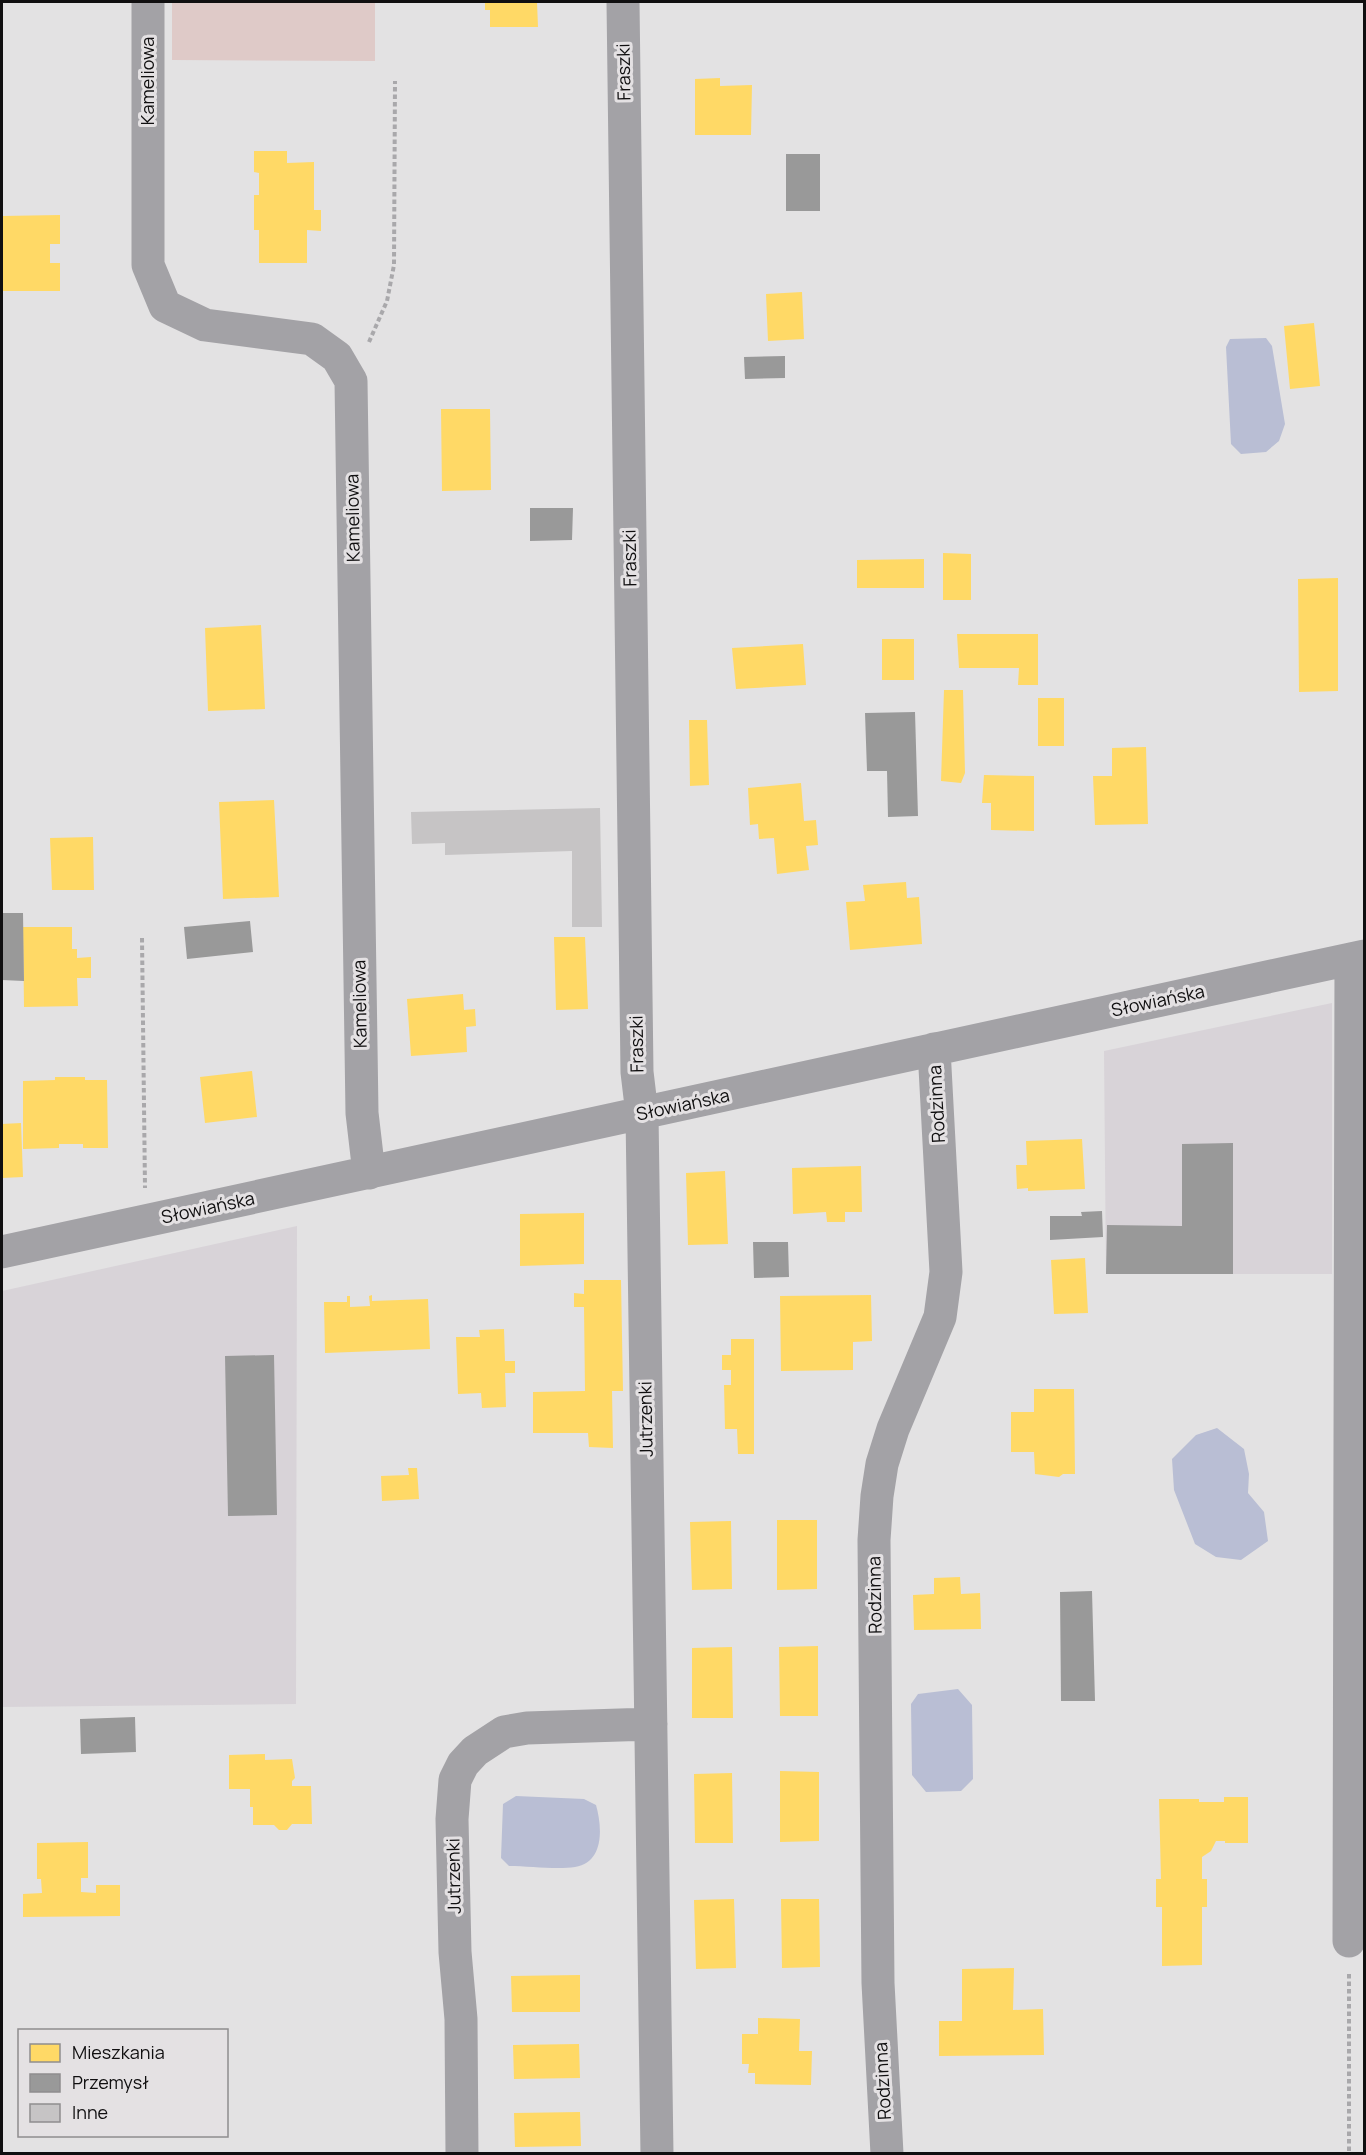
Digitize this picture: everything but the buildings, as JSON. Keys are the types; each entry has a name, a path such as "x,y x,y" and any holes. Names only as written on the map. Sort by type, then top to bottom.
{"street":[{"name":"Kameliowa","path":"148,2 148,265 165,306 205,325 312,339 337,357 351,381 362,1113 369,1173"},
{"name":"Fraszki","path":"623,2 637,1072 642,1114"},
{"name":"Słowiańska","path":"2,1252 1358,957"},
{"path":"1349,1941 1358,957"},
{"name":"Rodzinna","path":"887,2154 879,1983 874,1540 882,1464 893,1429 940,1317 946,1272 934,1050"},
{"name":"Jutrzenki","path":"642,1114 657,2154"},
{"name":"Jutrzenki","path":"462,2154 461,2019 455,1952 452,1819 455,1780 475,1751 504,1732 527,1728 651,1724"}],"path":[{"path":"351,381 387,301 394,265 395,81"},
{"path":"142,938 145,1221"},
{"path":"1349,1941 1349,2154"}],"shaded area":[{"path":"172,2 375,2 375,61 172,60"},
{"path":"1332,1003 1332,1274 1106,1274 1104,1051"},
{"path":"297,1226 296,1704 2,1707 2,1291"}],"water":[{"path":"1266,338 1272,346 1285,424 1279,441 1266,452 1241,454 1231,444 1226,347 1230,339"},
{"path":"1217,1428 1244,1449 1249,1474 1248,1493 1264,1512 1268,1541 1241,1560 1216,1557 1195,1544 1174,1490 1172,1459 1196,1435"},
{"path":"958,1689 972,1705 973,1779 961,1791 926,1792 912,1775 911,1704 918,1694"},
{"path":"516,1796 584,1799 596,1805 600,1833 592,1858 585,1864 568,1868 509,1866 501,1858 503,1804"}]}
